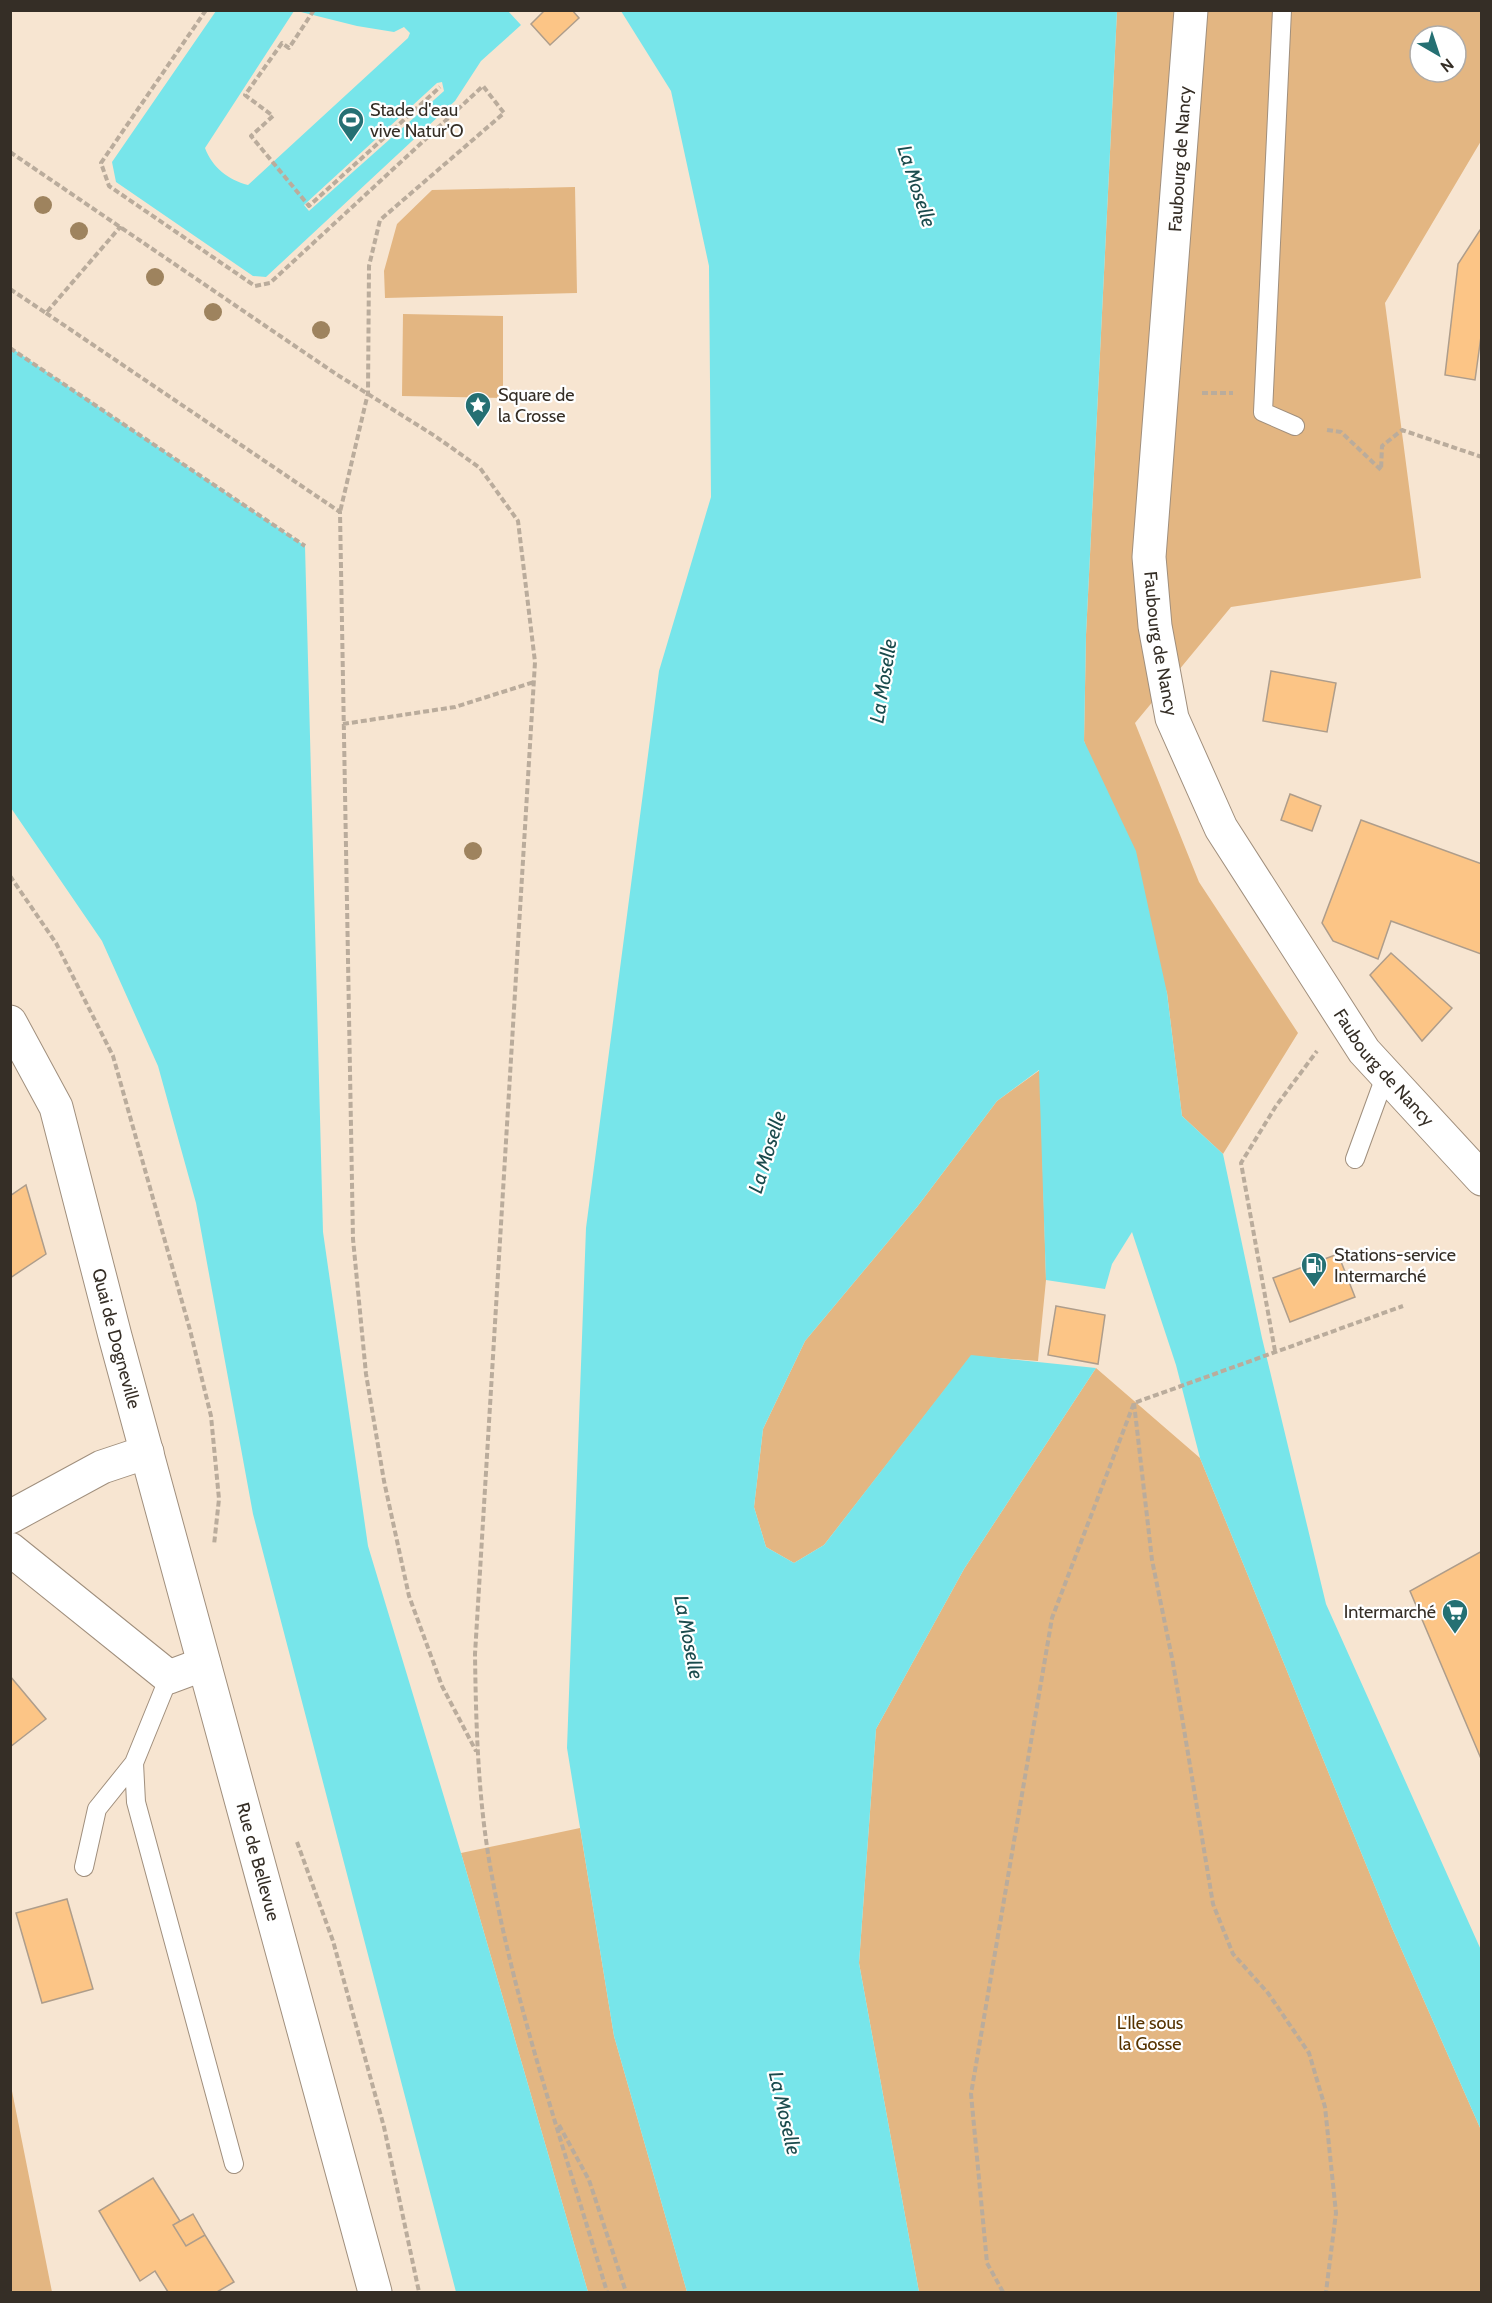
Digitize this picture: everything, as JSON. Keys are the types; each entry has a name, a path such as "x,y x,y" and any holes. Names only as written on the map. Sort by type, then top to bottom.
{"main road":[{"name":"Faubourg de Nancy","path":"1191,10 1149,557 1155,626 1172,718 1221,828 1364,1051 1482,1179"},
{"name":"Quai de Dogneville","path":"10,1022 56,1107 204,1664"},
{"path":"10,1517 102,1467 147,1452"},
{"path":"10,1549 169,1677 204,1664"},
{"name":"Rue de Bellevue","path":"204,1664 375,2292"}],"lane":[{"path":"1282,10 1263,412 1295,426"},
{"path":"1355,1159 1386,1074"},
{"path":"84,1867 98,1809 134,1763 169,1677"},
{"path":"134,1763 136,1802 234,2163"}],"path":[{"path":"206,10 101,163 109,186 255,286 270,283 483,86 504,112 380,220 369,266 368,393 340,512 353,1239 366,1374 384,1481 409,1596 442,1686 477,1752"},
{"path":"314,10 289,48 282,43 245,96 273,116 251,136 309,206 440,87"},
{"path":"10,152 336,374 480,468 518,521 535,662 475,1654 477,1752 490,1870 517,1992 607,2292"},
{"path":"46,313 121,226"},
{"path":"10,289 340,512"},
{"path":"10,348 305,546"},
{"path":"1162,394 1264,392"},
{"path":"1295,426 1341,432 1381,470 1382,446 1402,430 1482,457"},
{"path":"343,724 455,707 534,682"},
{"path":"10,876 56,943 113,1056 212,1416 219,1499 213,1556"},
{"path":"1275,1351 1241,1163 1276,1106 1318,1050"},
{"path":"1003,2292 987,2263 972,2094 1052,1618 1134,1402 1403,1306"},
{"path":"1134,1402 1152,1560 1173,1663 1213,1904 1233,1954 1268,1993 1309,2053 1325,2107 1336,2213 1326,2292"},
{"path":"296,1841 333,1941 384,2127 419,2292"},
{"path":"556,2119 590,2180 626,2292"}],"green space":[{"path":"1117,11 1481,11 1481,141 1385,303 1421,578 1231,607 1135,723 1199,882 1298,1033 1223,1154 1182,1116 1167,993 1084,741 1086,635"},
{"path":"575,187 577,293 385,298 384,271 397,224 432,190"},
{"path":"403,314 503,316 503,398 402,396"},
{"path":"1040,1070 1046,1280 1038,1361 971,1356 824,1545 794,1563 766,1547 754,1507 763,1429 805,1341 917,1207 997,1101"},
{"name":"L'Ile sous la Gosse","path":"1096,1368 1200,1458 1392,1928 1481,2130 1481,2292 919,2292 859,1963 876,1729 964,1569"},
{"path":"580,1828 614,2036 687,2292 588,2292 461,1853"},
{"path":"11,2086 52,2292 11,2292"}],"water":[{"name":"Stade d'eau vive Natur'O","path":"216,11 294,11 205,148 216,167 234,180 248,185 408,38 410,33 404,27 394,32 357,26 297,11 508,11 521,25 481,61 455,101 266,277 253,276 116,182 112,162","holes":["442,82 444,91 309,211 304,205 437,83"]},
{"name":"La Moselle","path":"621,11 1117,11 1086,635 1084,741 1136,851 1167,993 1182,1116 1223,1154 1262,1338 1326,1604 1481,1950 1481,2130 1392,1928 1200,1458 1176,1365 1132,1232 1112,1264 1105,1289 1046,1280 1039,1070 997,1101 917,1207 805,1341 763,1429 754,1507 766,1547 794,1563 824,1545 971,1355 1096,1368 964,1569 876,1729 859,1963 919,2292 687,2292 614,2036 567,1748 586,1228 659,671 711,497 709,266 671,91"},
{"path":"11,348 305,546 323,1232 368,1546 461,1853 588,2292 456,2292 253,1514 196,1203 158,1066 102,941 11,808"}],"building":[{"path":"545,10 572,10 579,18 550,45 531,24"},
{"path":"1482,227 1482,329 1475,380 1445,375 1458,264"},
{"path":"1271,671 1336,683 1327,732 1263,721"},
{"path":"1290,794 1321,806 1312,831 1281,820"},
{"path":"1361,820 1482,864 1481,954 1391,921 1378,959 1333,941 1322,923"},
{"path":"1391,953 1452,1008 1422,1041 1370,975"},
{"path":"26,1185 46,1254 10,1278 10,1196"},
{"name":"Stations-service Intermarché","path":"1338,1254 1355,1297 1290,1322 1273,1278"},
{"path":"1056,1306 1105,1315 1098,1364 1048,1355"},
{"name":"Intermarché","path":"1482,1551 1482,1761 1410,1591"},
{"path":"10,1676 46,1719 10,1747"},
{"path":"67,1899 93,1989 42,2003 16,1913"},
{"path":"153,2178 180,2221 173,2225 186,2246 205,2235 234,2282 217,2292 168,2292 155,2271 140,2281 99,2211"},
{"path":"193,2214 205,2235 186,2246 173,2225"}],"place":[{"name":"Stade d'eau vive Natur'O","path":"351,143"},
{"name":"Square de la Crosse","path":"478,428"},
{"name":"Stations-service Intermarché","path":"1314,1288"},
{"name":"Intermarché","path":"1455,1635"}]}
